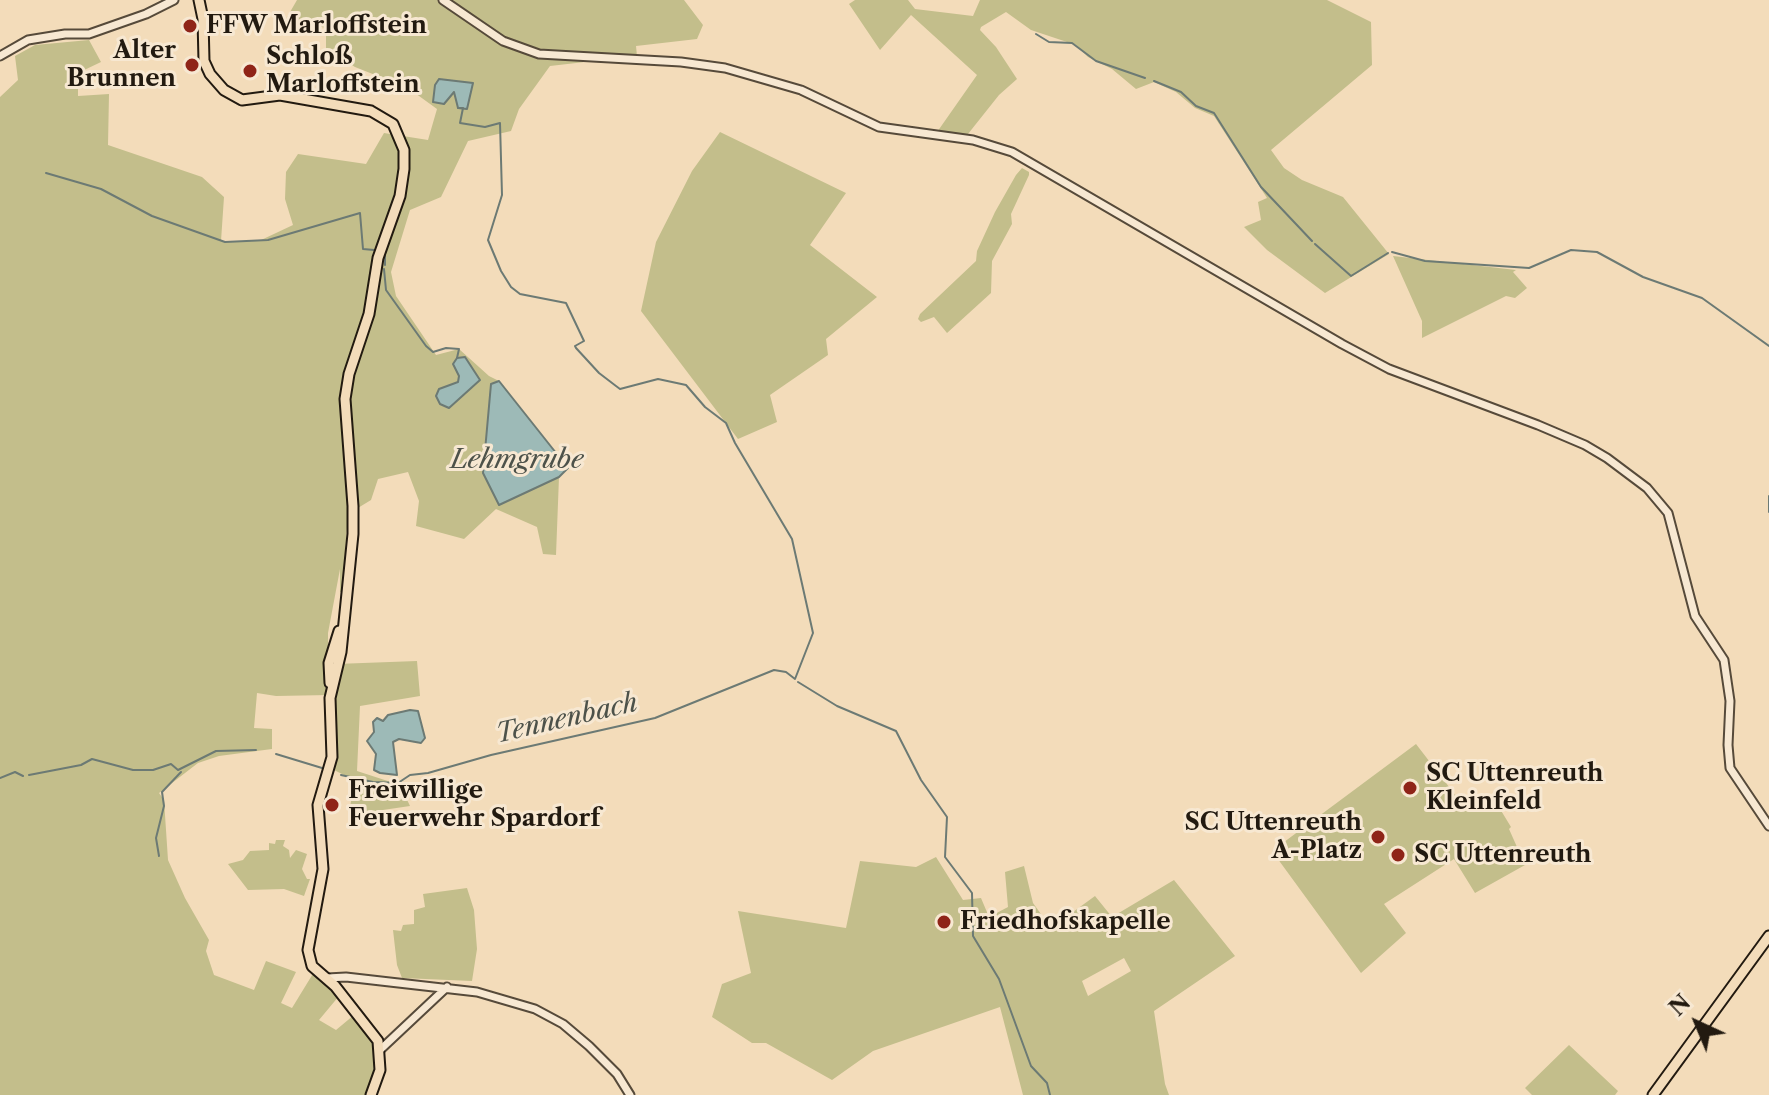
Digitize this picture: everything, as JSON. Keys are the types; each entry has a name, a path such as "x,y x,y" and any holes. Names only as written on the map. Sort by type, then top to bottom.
{"main road":[{"path":"199,0 203,19 204,61 212,78 227,93 242,100 280,95 371,111 391,121 402,141 404,169 398,200 376,266 369,314 349,374 345,399 353,506 351,559 336,656 329,670 332,749 318,805 323,869 308,954 312,966 327,978 367,1025 381,1049 380,1070 371,1095"},
{"path":"1653,1095 1769,936"}],"street":[{"path":"0,56 28,40 89,34 146,14 174,0"},
{"path":"443,0 503,41 539,54 681,62 725,68 801,90 879,127 973,140 1012,152 1389,369 1538,425 1585,445 1616,464 1647,488 1668,513 1697,621 1724,660 1730,701 1730,768 1769,826"},
{"path":"327,978 346,977 447,987 504,998 550,1016 576,1034 617,1074 630,1095"},
{"path":"381,1049 447,987"}],"shaded area":[{"path":"297,0 684,0 703,25 697,39 636,46 637,56 550,66 519,109 511,131 468,141 441,197 410,210 391,272 396,296 436,355 459,349 499,381 491,385 483,473 499,505 559,477 556,555 543,554 537,527 496,509 464,539 416,526 419,501 408,472 378,479 371,500 348,514 342,592 340,569 328,633 328,664 331,660 336,664 417,661 420,696 360,706 357,771 400,785 410,806 349,815 354,780 326,766 329,695 276,696 257,693 254,728 272,729 272,749 219,756 198,763 159,793 164,800 168,860 209,940 206,951 214,975 254,990 266,961 296,972 281,1003 292,1008 314,972 339,996 319,1020 336,1030 354,1015 380,1050 377,1073 368,1095 0,1095 0,97 18,80 15,56 35,45 89,40 101,62 78,73 78,96 109,94 108,145 202,177 224,197 221,241 259,241 293,225 285,199 286,172 298,154 366,164 384,133 428,140 437,109 408,88 355,67 326,49 326,28 286,19"},
{"path":"855,0 908,0 915,9 973,16 980,0 1327,0 1371,22 1372,65 1271,150 1284,168 1302,180 1343,197 1389,254 1325,293 1267,250 1244,227 1261,220 1258,202 1267,198 1214,116 1195,108 1176,92 1154,82 1136,89 1112,69 1088,57 1076,45 1031,30 1006,12 980,30 996,47 1017,79 999,95 964,139 935,135 977,75 911,15 880,50 849,4"},
{"path":"720,132 846,193 810,245 877,297 826,339 828,355 770,395 777,422 738,439 641,311 656,242 692,171"},
{"path":"1022,168 1029,175 1011,214 1012,224 992,261 991,293 947,333 934,317 921,322 918,319 920,314 976,261 977,251 995,212"},
{"path":"1393,256 1516,270 1513,272 1527,288 1515,298 1506,296 1422,338 1422,321"},
{"name":"SC Uttenreuth","path":"1416,744 1463,805 1483,811 1497,804 1511,827 1509,829 1525,865 1475,893 1454,859 1384,904 1406,933 1361,973 1272,851"},
{"path":"276,840 285,840 283,846 289,850 290,858 296,850 307,854 302,869 310,879 304,896 284,889 248,890 228,864 243,860 250,851 269,850 269,843 275,844"},
{"path":"936,857 963,900 981,898 989,917 1008,907 1005,872 1024,866 1033,903 1051,928 1095,896 1112,917 1174,880 1235,956 1154,1011 1169,1095 1023,1095 1000,1007 873,1051 832,1080 766,1043 752,1043 712,1017 722,984 751,973 738,911 846,928 860,861 916,867","holes":["1124,958 1131,971 1088,996 1082,981"]},
{"path":"467,888 474,910 477,949 472,981 402,978 397,965 393,930 401,931 403,925 414,924 414,910 425,907 423,894"},
{"path":"1569,1045 1618,1091 1615,1095 1532,1095 1525,1088"}],"water":[{"path":"439,79 473,83 467,109 458,108 454,92 444,104 433,102"},
{"path":"465,357 480,380 449,408 440,404 436,396 439,389 458,382 459,376 453,364 457,358"},
{"name":"Lehmgrube","path":"499,381 568,468 559,477 499,505 483,473 491,384"},
{"path":"418,711 425,738 421,743 399,739 393,742 397,775 374,770 376,754 367,741 374,732 373,722 377,718 383,721 388,715"}],"waterway":[{"path":"1036,34 1049,42 1072,43 1096,61 1145,78"},
{"path":"1154,81 1181,92 1196,106 1214,113 1261,187 1312,241"},
{"path":"341,775 373,782 398,783 410,775 655,718 774,670 786,672 795,679 813,633 792,539 726,423 705,407 686,385 658,379 620,389 599,373 576,348 584,341 566,303 520,294 511,287 488,240 502,195 500,123 485,127 460,123 463,108 458,108"},
{"path":"46,173 101,189 152,216 225,242 268,240 360,213 363,249 374,250"},
{"path":"1315,244 1351,276 1388,253"},
{"path":"1392,252 1425,261 1529,268 1571,250 1597,252 1643,277 1702,298 1769,346"},
{"path":"385,251 385,265"},
{"path":"384,269 386,290 426,346 433,352 446,348 459,349 457,358"},
{"path":"1769,496 1769,512"},
{"name":"Tennenbach","path":"798,682 837,706 896,731 921,780 947,817 945,857 972,893 973,936 999,979 1031,1066 1047,1083 1050,1095"},
{"name":"Tennenbach","path":"29,775 81,765 92,759 133,770 153,770 171,764 178,770 216,751 256,750"},
{"name":"Tennenbach","path":"276,754 322,768"},
{"name":"Tennenbach","path":"0,778 15,772 23,776"},
{"path":"159,856 156,838 164,806 162,792 181,772"}],"place":[{"name":"FFW Marloffstein","path":"190,26"},
{"name":"Alter Brunnen","path":"192,65"},
{"name":"Schloß Marloffstein","path":"250,71"},
{"name":"SC Uttenreuth Kleinfeld","path":"1410,788"},
{"name":"Freiwillige Feuerwehr Spardorf","path":"332,805"},
{"name":"SC Uttenreuth A-Platz","path":"1378,837"},
{"name":"SC Uttenreuth","path":"1398,855"},
{"name":"Friedhofskapelle","path":"944,922"}]}
